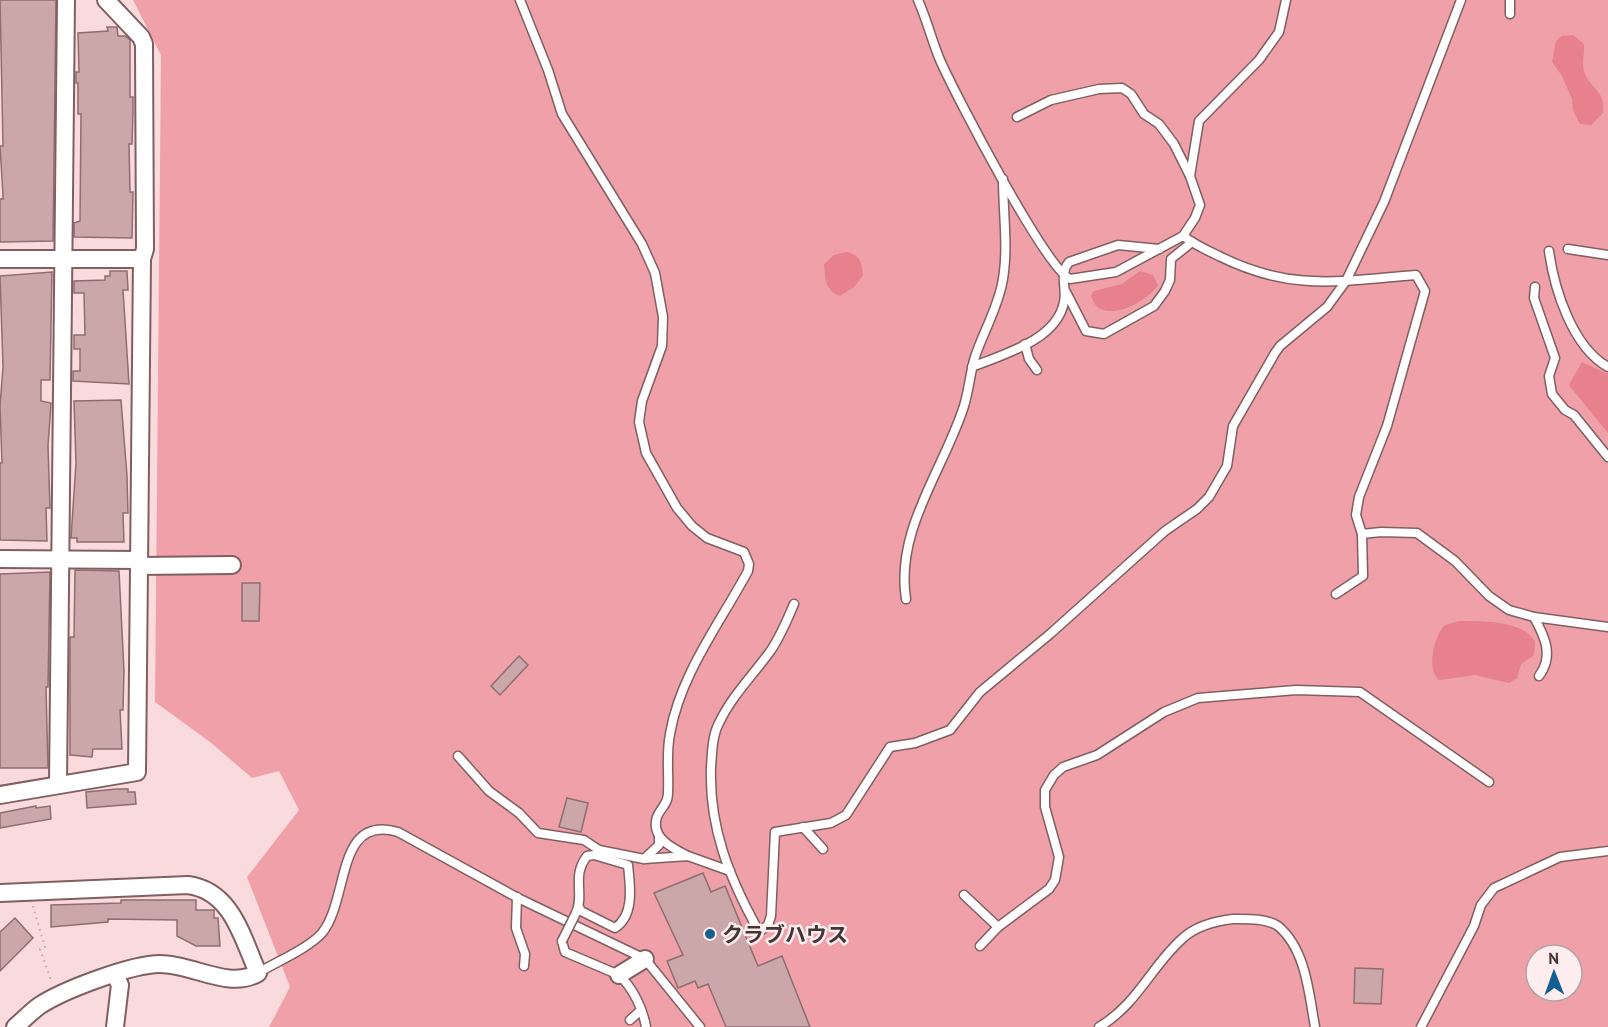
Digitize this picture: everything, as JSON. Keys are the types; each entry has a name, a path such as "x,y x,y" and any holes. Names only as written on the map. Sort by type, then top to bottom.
{"street":[{"path":"58,784 66,0"},
{"path":"0,795 137,772 142,259 145,249 144,44 141,37 106,0"},
{"path":"0,259 142,259"},
{"path":"0,559 232,565"},
{"path":"0,893 188,885 201,887 219,897 228,907 258,973 251,977 234,980 187,967 161,964 135,967 58,997 40,1006 15,1027"},
{"path":"619,975 645,959"},
{"path":"115,975 120,985 115,1027"}],"lane":[{"path":"520,0 548,70 562,114 642,244 655,273 663,317 663,346 642,401 639,422 646,453 677,508 692,526 706,538 744,552 749,564 748,571 713,630 676,708 667,753 668,795 656,824 659,845 644,859"},
{"path":"918,0 940,60 1048,256 1063,274 1070,279 1116,272 1183,236 1195,218 1200,205 1190,176 1174,144 1160,124 1144,114 1131,94 1122,88 1099,89 1051,100 1017,117"},
{"path":"924,14 926,0"},
{"path":"1190,176 1199,121 1259,60 1279,32 1286,0"},
{"path":"794,604 771,651 745,682 717,726 714,742 710,806 732,873 757,928 763,930 768,925 771,916 776,832 831,823 846,815 890,747 937,737 950,730 980,692 1050,634 1165,531 1197,509 1209,497 1227,466 1233,426 1275,353 1280,346 1327,307 1346,280 1384,202 1461,0"},
{"path":"1510,0 1510,14"},
{"path":"906,599 903,582 906,557 921,505 964,406 972,367 1002,285 1003,177"},
{"path":"1183,236 1192,243 1264,275 1288,281 1416,275 1425,291 1387,426 1359,497 1356,515 1362,534 1363,576 1336,594"},
{"path":"1065,292 1086,331 1104,334 1154,306 1168,286 1172,259 1192,243"},
{"path":"972,367 1025,344 1052,328 1064,304 1063,274 1069,262 1118,245 1160,249"},
{"path":"1568,249 1608,255"},
{"path":"1549,251 1558,297 1566,314 1590,351 1608,367"},
{"path":"1535,287 1534,298 1555,358 1549,376 1552,394 1565,410 1574,415 1608,458"},
{"path":"1025,344 1029,359 1037,370"},
{"path":"1362,534 1417,533 1455,561 1489,596 1509,610 1534,617 1608,627"},
{"path":"1534,617 1547,649 1545,668 1539,676"},
{"path":"980,946 998,927 1049,889 1055,880 1059,857 1045,807 1046,790 1054,775 1063,767 1097,754 1164,712 1198,698 1296,690 1360,692 1489,782"},
{"path":"458,756 489,791 519,813 538,833 584,840 599,850 644,859 688,856"},
{"path":"803,827 823,849"},
{"path":"258,973 321,934 336,909 354,843 368,832 387,829 398,832 517,897 645,959 700,1027"},
{"path":"659,837 667,845 688,856 726,868 732,873"},
{"path":"1420,1027 1474,926 1481,905 1494,888 1560,857 1608,850"},
{"path":"577,910 615,928 620,924 631,898 628,866 594,855 586,856 578,867 577,910 562,941 565,952 619,975 632,992 646,1027"},
{"path":"964,895 998,927"},
{"path":"517,897 516,928 525,954 524,966"},
{"path":"1099,1027 1118,1016 1185,936 1219,920 1244,919 1266,921 1277,926 1296,951 1305,972 1315,1027"},
{"path":"630,1020 641,1010"}],"path":[{"path":"29,891 45,947 40,949 58,997"}],"shaded area":[{"path":"133,0 1608,0 1608,1027 269,1027 290,987 247,877 299,810 279,771 252,778 210,742 155,702 161,55"},
{"path":"1573,35 1584,44 1584,71 1602,100 1603,113 1591,125 1580,124 1562,76 1552,62 1556,41 1562,36"},
{"path":"847,252 860,260 863,275 854,287 840,296 831,291 829,287 824,264 834,255"},
{"path":"1140,271 1153,275 1158,285 1144,299 1134,305 1112,311 1103,310 1095,305 1091,295 1094,291 1122,284"},
{"path":"1582,362 1608,374 1608,433 1569,385"},
{"path":"1459,621 1501,623 1521,629 1535,642 1534,655 1521,664 1517,678 1509,683 1475,675 1439,680 1435,675 1432,660 1435,644 1445,625"}],"building":[{"path":"0,0 56,0 53,241 0,242 0,199 3,199 3,195 0,146 3,146"},
{"path":"107,27 117,27 118,36 125,36 130,40 130,97 133,97 132,144 129,144 130,192 133,192 132,238 74,237 74,223 80,221 81,114 78,114 78,83 76,83 76,72 79,72 78,33 108,31"},
{"path":"110,271 127,271 128,290 123,290 129,384 73,381 73,371 80,371 80,349 74,349 74,335 85,335 84,293 74,293 74,281 105,280 105,276 110,276"},
{"path":"52,272 50,380 41,380 41,401 51,403 48,446 50,508 46,508 47,541 0,540 0,463 2,463 0,406 3,367 0,276"},
{"path":"121,400 128,513 123,513 124,542 77,542 77,538 71,538 76,463 74,401"},
{"path":"75,570 119,571 124,671 123,710 120,710 122,749 93,749 92,757 70,755 70,637 74,637"},
{"path":"50,572 48,687 46,687 48,768 0,768 0,574"},
{"path":"242,583 260,583 259,621 242,621"},
{"path":"519,656 528,665 500,695 491,686"},
{"path":"128,789 128,792 135,792 136,804 87,808 86,792"},
{"path":"567,798 588,803 581,832 559,827"},
{"path":"36,806 36,808 50,806 51,819 0,828 0,813"},
{"name":"クラブハウス","path":"703,873 711,892 725,886 758,966 782,956 810,1027 726,1027 708,984 698,988 695,981 678,988 667,961 683,955 654,893"},
{"path":"121,900 196,900 196,910 214,910 214,918 218,918 220,946 196,946 177,936 177,920 108,919 108,922 51,927 51,905 121,903"},
{"path":"15,918 33,938 0,971 0,932"},
{"path":"1355,968 1383,969 1381,1004 1354,1003"}],"place":[{"name":"クラブハウス","path":"710,934"}]}
